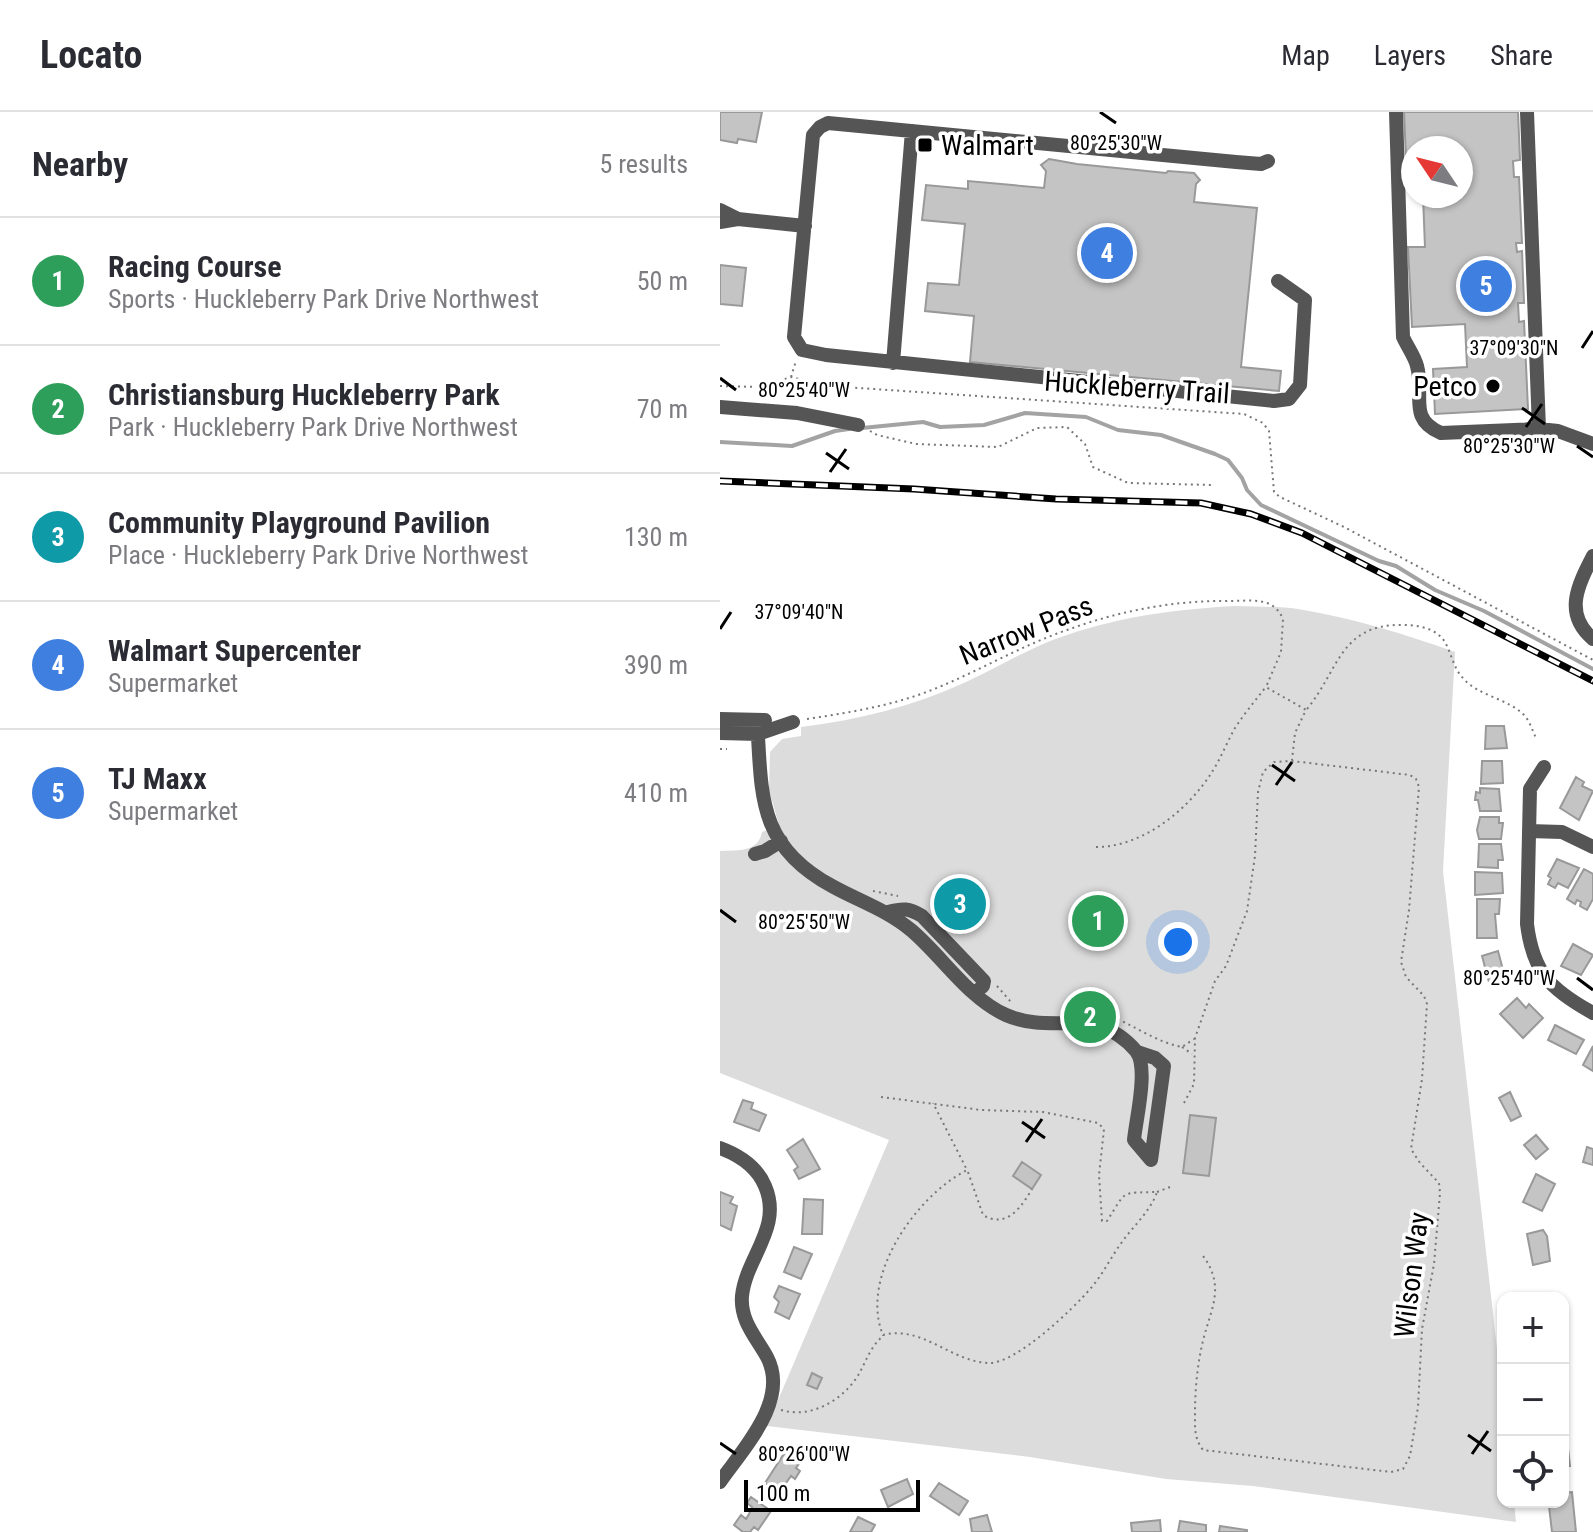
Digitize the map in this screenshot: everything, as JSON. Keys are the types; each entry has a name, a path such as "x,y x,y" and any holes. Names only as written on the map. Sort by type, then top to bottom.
{"street":[{"path":"1396,112 1403,337 1417,366 1420,415 1427,427 1441,433 1539,429 1558,431 1593,444"},
{"path":"1527,112 1539,429"},
{"path":"1268,161 1261,164 828,123 813,135 794,337 798,345 810,353 1274,401 1289,399 1300,385 1305,300 1278,281"},
{"path":"893,363 912,131"},
{"path":"720,210 738,219"},
{"path":"720,222 738,219 805,226"},
{"path":"720,407 797,413 858,425"},
{"path":"1593,556 1579,583 1574,603 1578,622 1593,639"},
{"path":"720,719 757,727"},
{"path":"720,733 757,727"},
{"path":"757,727 762,801 781,841 797,860 825,883 888,912 924,941 975,993 998,1011 1041,1024 1095,1023 1164,1066 1151,1160 1134,1140 1142,1073 1137,1052"},
{"path":"1544,767 1530,789 1527,924 1535,962 1557,992 1593,1013"},
{"path":"1529,831 1562,832 1593,847"},
{"path":"755,854 781,841"},
{"path":"720,1148 754,1169 769,1196 772,1211 768,1228 742,1294 742,1309 747,1325 773,1373 769,1406 720,1482"}],"path":[{"path":"791,377 794,364"},
{"name":"Huckleberry Trail","path":"720,386 753,387 791,377 829,386 1230,413 1254,418 1269,431 1274,492 1280,497 1344,527 1593,660"},
{"path":"858,425 877,435 916,444 998,447 1037,428 1067,427 1085,444 1093,467 1128,483 1213,485"},
{"name":"Narrow Pass","path":"800,721 866,710 919,694 968,676 1066,630 1117,615 1166,605 1215,600 1262,601 1272,604 1279,611 1283,619 1281,652 1266,687"},
{"path":"1184,1103 1194,1084 1195,1038 1215,981 1226,966 1247,911 1255,856 1258,792 1263,772 1274,762 1292,761 1295,733 1306,710 1320,693 1335,662 1357,636 1384,624 1414,625 1431,630 1442,639 1463,679 1525,716 1536,738"},
{"path":"1096,847 1111,846 1142,836 1181,810 1203,784 1235,728 1266,687 1306,710"},
{"path":"720,749 727,749"},
{"name":"Wilson Way","path":"1203,1256 1213,1273 1215,1291 1214,1307 1202,1343 1196,1386 1196,1439 1203,1450 1391,1472 1403,1469 1410,1456 1418,1407 1422,1329 1440,1212 1439,1183 1411,1149 1422,1079 1427,1004 1424,996 1406,977 1401,962 1409,910 1419,787 1410,775 1292,761"},
{"path":"870,890 899,896"},
{"path":"996,984 1012,1003"},
{"path":"1182,1047 1193,1055"},
{"path":"881,1097 993,1111 1043,1112 1101,1125 1104,1129 1100,1160 1100,1209 1104,1222 1126,1194 1134,1191 1157,1192 1170,1187"},
{"path":"933,1103 967,1170 983,1215 1001,1221 1012,1215 1032,1189"},
{"path":"883,1335 877,1313 877,1298 881,1276 891,1252 927,1200 967,1170"},
{"path":"769,1406 799,1413 831,1402 851,1386 883,1335 900,1333 920,1337 978,1362 1005,1360 1022,1350 1085,1295 1123,1240 1146,1214 1157,1192"}],"shaded area":[{"path":"1236,606 1298,609 1378,627 1455,652 1443,871 1497,1349 1497,1508 1515,1508 1516,1522 1253,1486 1166,1479 1030,1457 767,1426 889,1140 720,1073 720,851 751,847 760,839 762,832 779,825 769,790 770,752 782,739 801,736 801,727 906,705 966,682 1041,645 1088,628 1150,614"}],"building":[{"path":"720,112 762,112 756,142 720,140"},
{"path":"1404,112 1518,112 1520,160 1513,161 1514,177 1519,177 1522,243 1516,243 1517,252 1522,251 1524,303 1518,303 1519,322 1524,321 1528,409 1435,414 1433,369 1467,367 1465,324 1412,327 1408,247 1425,247 1423,208 1473,208 1473,136 1405,136"},
{"path":"1049,159 1166,173 1194,173 1200,180 1196,184 1194,202 1257,208 1241,367 1281,371 1279,391 970,362 974,316 925,311 928,283 959,285 965,224 922,220 926,185 968,189 968,181 1044,188 1046,171 1041,165"},
{"path":"720,265 746,268 742,306 720,304"},
{"path":"1486,726 1504,726 1507,748 1485,749"},
{"path":"1482,761 1502,761 1503,783 1481,784"},
{"path":"1576,777 1584,782 1582,786 1593,791 1579,820 1560,808"},
{"path":"1480,788 1499,789 1501,811 1480,811 1478,800 1475,800"},
{"path":"1480,817 1499,817 1499,823 1503,823 1501,839 1479,839 1477,830"},
{"path":"1479,844 1501,844 1503,860 1498,860 1498,868 1478,867"},
{"path":"1557,859 1579,868 1568,888 1558,883 1555,888 1548,884 1551,878 1548,876"},
{"path":"1584,869 1593,874 1593,899 1587,910 1580,906 1581,902 1577,900 1575,904 1567,899"},
{"path":"1475,872 1502,873 1503,893 1475,895"},
{"path":"962,883 986,912 964,933 936,909"},
{"path":"1477,899 1500,899 1499,914 1495,914 1497,938 1477,938"},
{"path":"1573,944 1593,955 1581,975 1561,966"},
{"path":"1498,951 1506,981 1490,986 1482,956"},
{"path":"1517,998 1526,1008 1529,1004 1543,1018 1523,1038 1500,1014"},
{"path":"1555,1025 1584,1040 1576,1054 1548,1040"},
{"path":"1593,1046 1593,1071 1583,1065"},
{"path":"1510,1092 1521,1116 1511,1121 1499,1098"},
{"path":"743,1100 753,1103 751,1109 766,1115 759,1131 734,1122"},
{"path":"1190,1115 1216,1118 1209,1176 1183,1173"},
{"path":"1536,1135 1548,1149 1536,1159 1524,1145"},
{"path":"803,1139 820,1169 799,1179 794,1170 798,1167 787,1150"},
{"path":"1587,1147 1593,1149 1593,1165 1583,1162"},
{"path":"1022,1162 1041,1175 1032,1189 1013,1176"},
{"path":"1536,1174 1555,1184 1542,1211 1523,1202"},
{"path":"720,1192 733,1197 730,1203 737,1206 731,1230 720,1225"},
{"path":"804,1199 823,1200 822,1234 802,1234"},
{"path":"1543,1230 1547,1236 1550,1261 1533,1265 1527,1234"},
{"path":"794,1247 812,1254 801,1279 784,1272"},
{"path":"779,1286 800,1294 789,1319 775,1312 779,1302 774,1297"},
{"path":"812,1373 822,1378 817,1389 807,1385"},
{"path":"787,1449 802,1460 796,1468 800,1471 795,1479 791,1476 779,1493 765,1483"},
{"path":"907,1479 913,1494 888,1507 881,1490"},
{"path":"939,1483 968,1501 959,1515 930,1496"},
{"path":"1569,1492 1572,1492 1576,1532 1552,1532 1549,1508 1569,1508"},
{"path":"751,1497 771,1511 758,1530 754,1527 750,1532 743,1532 734,1525 741,1515 746,1519 752,1507 747,1503"},
{"path":"987,1515 992,1532 972,1532 970,1519"},
{"path":"858,1517 875,1525 871,1532 850,1532"},
{"path":"1160,1520 1161,1532 1132,1532 1131,1523"},
{"path":"1180,1521 1206,1525 1206,1532 1178,1532"},
{"path":"1220,1526 1247,1530 1247,1532 1219,1532"}],"waterway":[{"path":"862,428 923,422 940,427 984,425 1025,413 1086,417 1118,430 1161,435 1228,460 1247,490 1261,505 1379,561 1396,566 1435,590 1484,611 1593,669"},
{"path":"720,442 792,446 849,429"}],"railway":[{"path":"720,481 1056,499 1201,503 1251,514 1302,533 1593,681"}],"place":[{"name":"Walmart","path":"925,145"},
{"name":"Walmart Supercenter","path":"1107,253"},
{"name":"TJ Maxx","path":"1486,286"},
{"name":"Petco","path":"1493,386"},
{"name":"Community Playground Pavilion","path":"960,904"},
{"name":"Racing Course","path":"1098,921"},
{"name":"Christiansburg Huckleberry Park","path":"1090,1017"}]}
